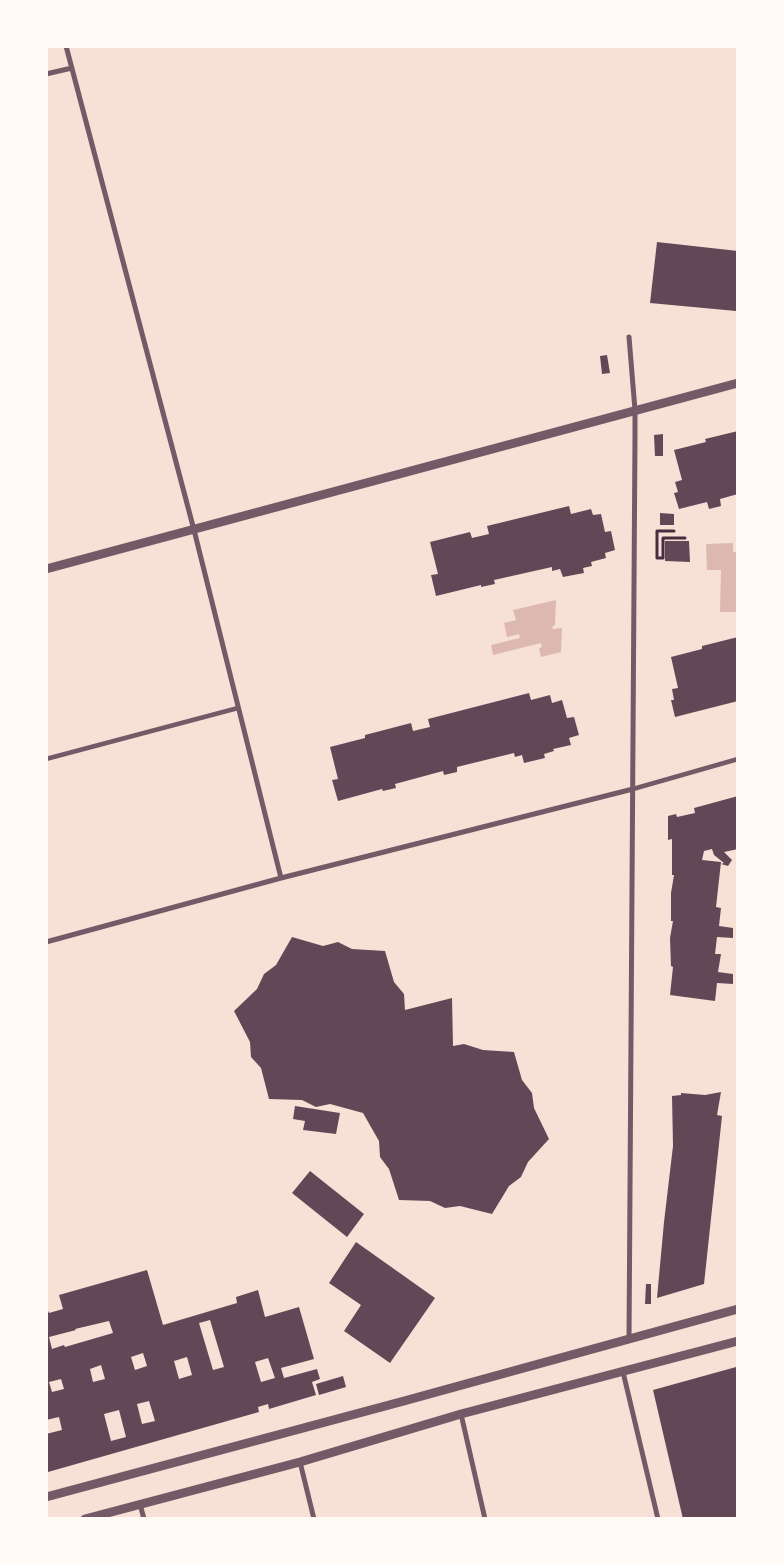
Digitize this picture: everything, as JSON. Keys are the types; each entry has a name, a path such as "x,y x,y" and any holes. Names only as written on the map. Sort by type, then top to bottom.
{"street":[{"path":"66,46 194,530 281,878"},
{"path":"46,74 72,68"},
{"path":"628,1338 635,410 629,337"},
{"path":"46,569 738,383"},
{"path":"46,759 238,708"},
{"path":"46,942 281,878 633,789 738,759"},
{"path":"46,1497 395,1404 738,1309"},
{"path":"84,1519 300,1462 461,1414 738,1341"},
{"path":"623,1372 658,1519"},
{"path":"461,1414 486,1519"},
{"path":"300,1462 314,1519"},
{"path":"140,1503 144,1519"}],"path":[{"path":"674,531 656,531 657,558 663,558 663,538 685,538"}],"shaded area":[{"path":"733,543 733,552 738,552 736,612 720,612 721,570 707,570 706,544"},
{"path":"556,600 555,625 552,627 553,629 562,628 561,652 541,657 539,648 542,647 541,643 493,655 491,645 520,638 519,634 507,637 504,623 516,620 513,610"}],"building":[{"path":"657,242 738,251 736,311 650,303"},
{"path":"607,355 610,373 602,374 600,356"},
{"path":"738,431 738,494 720,499 721,506 709,509 707,502 679,509 674,493 678,492 675,482 682,480 674,450 706,442 705,439"},
{"path":"663,434 663,456 655,456 654,435"},
{"path":"569,506 571,514 591,509 593,515 601,514 605,532 611,531 615,550 605,553 606,558 591,562 592,566 583,568 584,573 563,577 560,569 552,571 552,567 494,580 495,584 481,587 481,585 436,596 431,575 438,574 430,542 470,532 472,538 489,534 487,526"},
{"path":"660,513 674,514 674,525 660,525"},
{"path":"665,541 689,541 690,562 665,561"},
{"path":"738,637 738,701 675,717 671,700 674,700 672,689 678,688 671,657 702,649 702,646"},
{"path":"529,693 531,700 550,695 552,703 562,700 567,718 574,717 579,735 569,738 571,745 553,749 554,751 544,754 545,758 524,763 522,755 515,757 514,753 457,767 457,772 444,775 443,771 395,784 396,788 383,791 382,789 338,801 332,780 338,779 330,747 365,738 365,735 411,723 413,731 430,727 428,719"},
{"path":"738,796 738,849 724,852 732,860 728,866 721,864 724,863 714,855 712,849 704,851 702,860 721,862 716,907 721,908 719,926 733,928 733,938 717,937 715,954 721,954 718,972 733,974 733,984 717,983 715,1001 670,995 673,967 671,966 670,938 673,921 671,921 671,893 674,875 672,875 672,839 668,840 668,816 676,814 677,817 695,813 694,808"},
{"path":"292,937 323,946 338,942 352,949 385,951 394,982 404,994 405,1010 452,998 453,1046 464,1044 483,1050 514,1052 522,1080 532,1093 534,1108 549,1139 528,1162 521,1177 509,1186 492,1214 460,1206 445,1208 430,1201 399,1200 389,1169 380,1157 379,1141 363,1113 330,1104 316,1107 302,1100 269,1099 261,1068 251,1057 250,1042 234,1011 257,989 264,974 276,965"},
{"path":"721,1092 717,1115 722,1116 704,1284 657,1298 673,1146 672,1096 681,1095 681,1093 705,1095"},
{"path":"295,1106 340,1113 336,1134 303,1130 305,1121 293,1119"},
{"path":"310,1171 364,1214 347,1237 292,1193"},
{"path":"356,1242 435,1298 390,1363 344,1331 361,1305 329,1283"},
{"path":"147,1270 163,1325 237,1303 236,1297 258,1290 265,1317 299,1307 314,1359 281,1368 284,1378 317,1369 320,1379 312,1382 316,1395 269,1409 268,1404 258,1407 259,1412 48,1472 46,1467 46,1434 62,1430 59,1417 46,1420 46,1306 49,1313 63,1309 59,1295","holes":["210,1320 224,1367 213,1370 199,1323","109,1321 113,1333 52,1349 49,1337","143,1353 147,1366 135,1370 131,1357","187,1357 192,1375 179,1379 174,1361","268,1358 275,1378 261,1382 255,1362","101,1365 105,1379 93,1382 90,1369","61,1379 64,1389 52,1392 49,1382","149,1401 155,1421 142,1424 137,1404","119,1410 126,1437 111,1441 104,1414"]},
{"path":"646,1284 651,1284 651,1304 645,1304"},
{"path":"736,1367 738,1377 738,1519 683,1519 653,1390"},
{"path":"343,1376 346,1387 319,1395 316,1384"}]}
